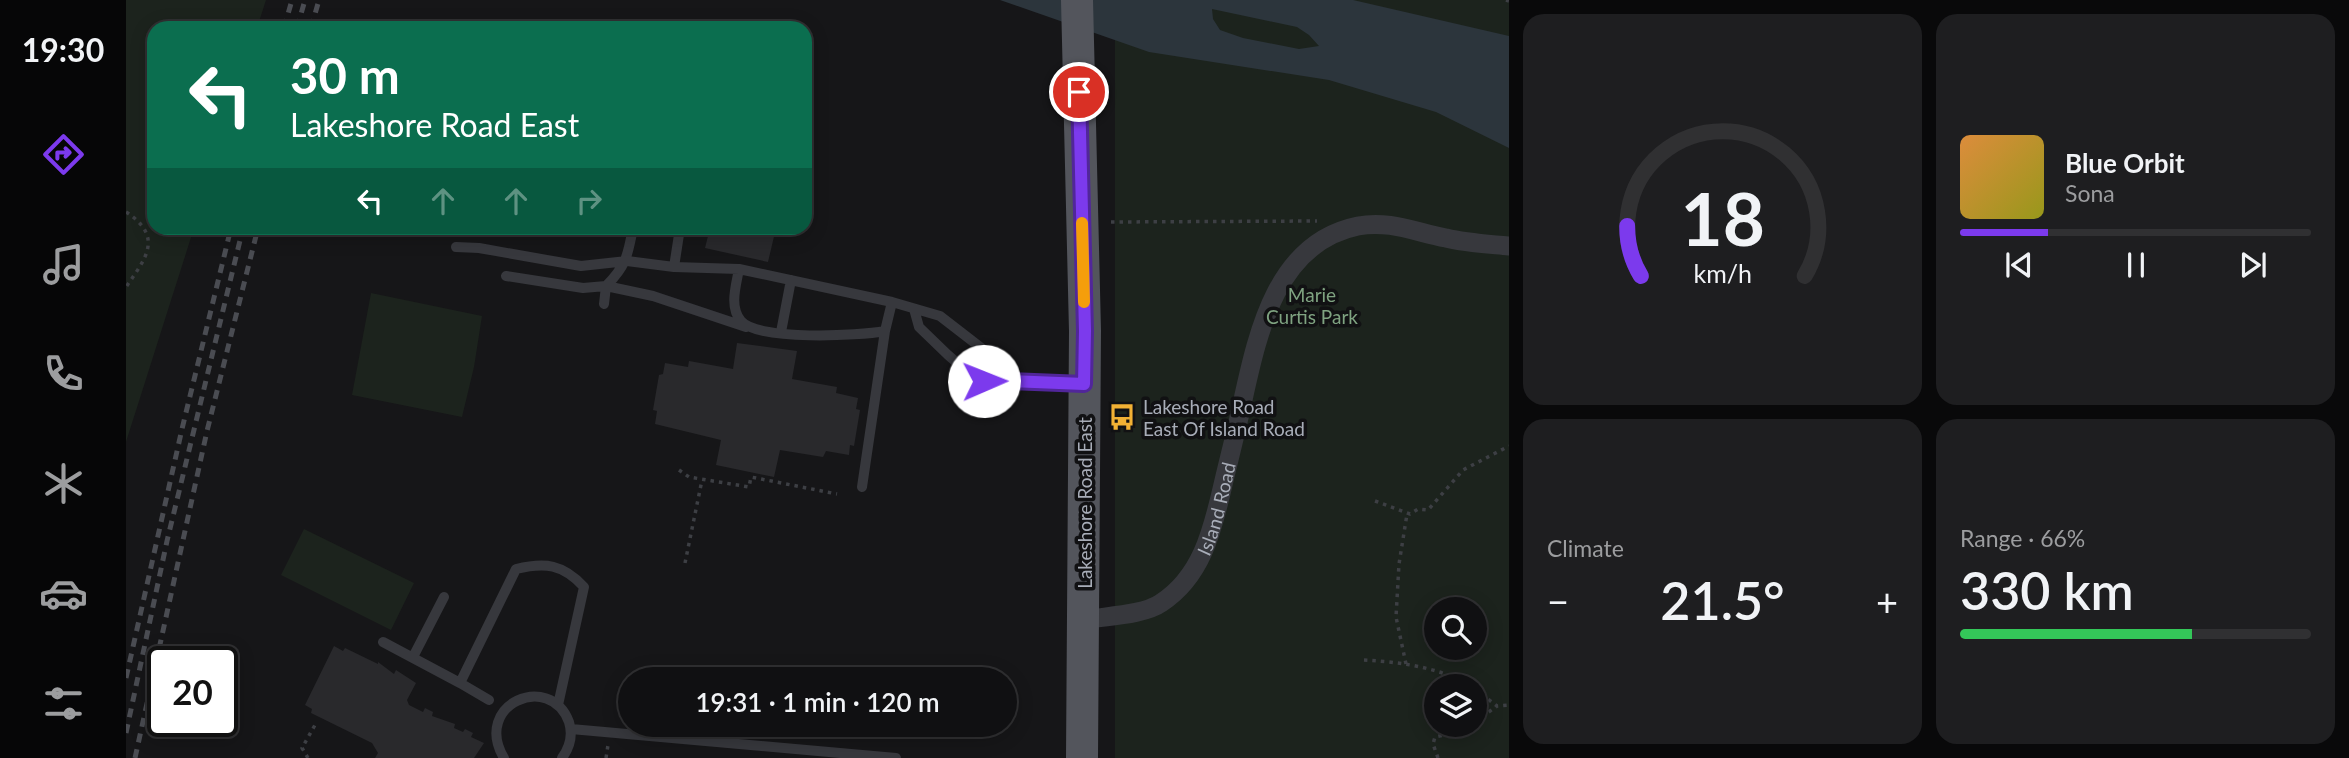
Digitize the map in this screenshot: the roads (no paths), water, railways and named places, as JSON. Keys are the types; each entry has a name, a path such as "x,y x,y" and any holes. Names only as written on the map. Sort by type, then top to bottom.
{"main road":[{"name":"Lakeshore Road East","path":"1077,0 1085,331 1082,758"}],"street":[{"name":"Island Road","path":"1084,620 1148,609 1160,604 1199,564 1213,525 1255,345 1272,299 1282,280 1298,260 1314,246 1341,231 1357,226 1391,224 1447,239 1509,246"}],"lane":[{"path":"604,304 606,286 619,274 627,261 631,235"},
{"path":"674,267 679,235"},
{"path":"456,247 479,248 581,266 627,261 674,267 739,269 892,302 940,316 1002,364 1011,381"},
{"path":"739,269 734,299 739,319 749,328"},
{"path":"506,276 583,288 606,286 653,296 749,328 825,337 885,331"},
{"path":"781,332 791,281"},
{"path":"862,487 885,331 892,302"},
{"path":"914,309 919,327 971,375 998,388 1011,381 1084,384"},
{"path":"460,683 516,569 533,565 559,568 573,575 584,587 558,705"},
{"path":"413,657 444,597"},
{"path":"383,642 489,700"},
{"path":"504,758 497,746 495,732 498,718 518,699 532,696 546,698 566,714 571,729 570,743 562,758"},
{"path":"571,729 896,758"}],"railway":[{"path":"286,21 292,0"},
{"path":"299,21 305,0"},
{"path":"313,21 319,0"},
{"path":"126,678 229,235"},
{"path":"126,733 167,541 241,235"},
{"path":"135,758 207,431 256,235"}],"place":[{"name":"Lakeshore Road East Of Island Road","path":"1122,417"}],"park label":[{"name":"Marie Curtis Park","path":"1312,305"}]}
